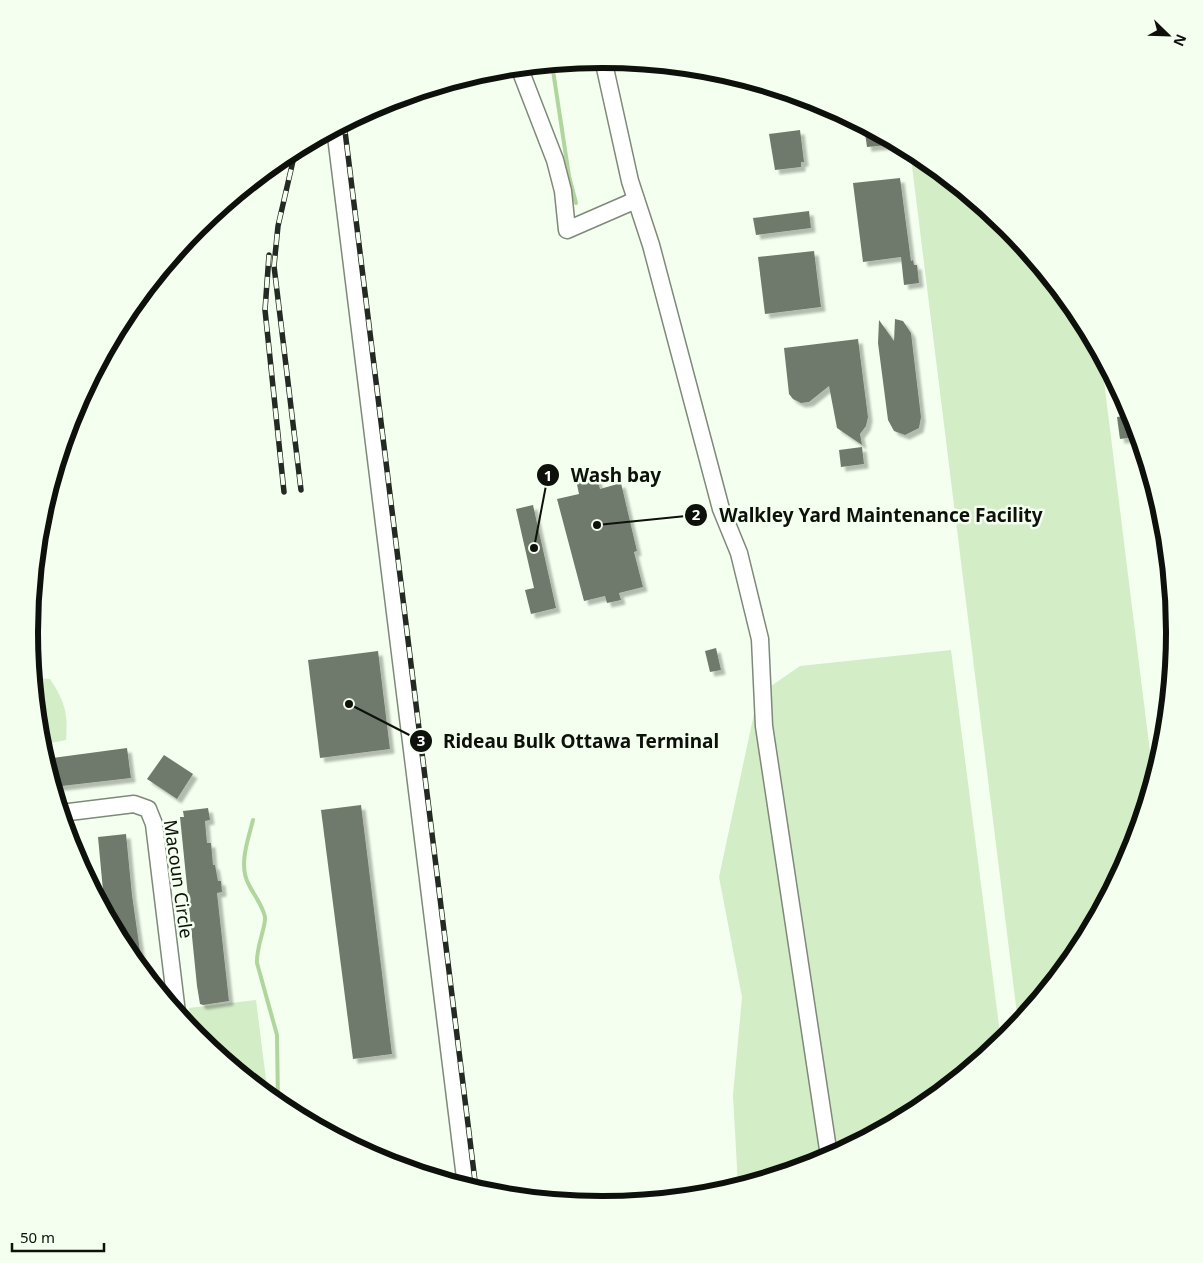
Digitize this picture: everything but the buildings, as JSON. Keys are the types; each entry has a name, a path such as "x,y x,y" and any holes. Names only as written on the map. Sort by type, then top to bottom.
{"street":[{"path":"605,68 636,200 651,245 722,509 739,553 760,639 764,726 828,1148"},
{"path":"521,73 555,160 563,191 567,230 636,200"},
{"path":"335,135 465,1178"},
{"name":"Macoun Circle","path":"67,812 134,804 148,809 154,824 176,1001"}],"green space":[{"path":"911,161 945,184 973,207 1026,260 1070,318 1103,375 1151,758 1136,813 1123,847 1090,914 1049,975 1017,1013"},
{"path":"951,650 1000,1030 945,1079 883,1120 817,1153 783,1166 738,1178 733,1095 742,997 719,877 758,695 800,666"},
{"path":"40,678 50,679 62,701 66,715 66,740 48,743"},
{"path":"256,1000 267,1085 230,1056 203,1030 190,1017 189,1008"}],"waterway":[{"path":"553,70 569,176 576,203"},
{"path":"253,820 245,853 244,870 249,885 265,917 257,963 277,1035 278,1093"}],"railway":[{"path":"345,130 475,1181"},
{"path":"293,160 278,226 274,266 301,490"},
{"path":"269,255 265,310 284,492"}],"place":[{"name":"Walkley Yard Maintenance Facility","path":"597,525"},
{"name":"Wash bay","path":"534,548"},
{"name":"Rideau Bulk Ottawa Terminal","path":"349,704"}]}
